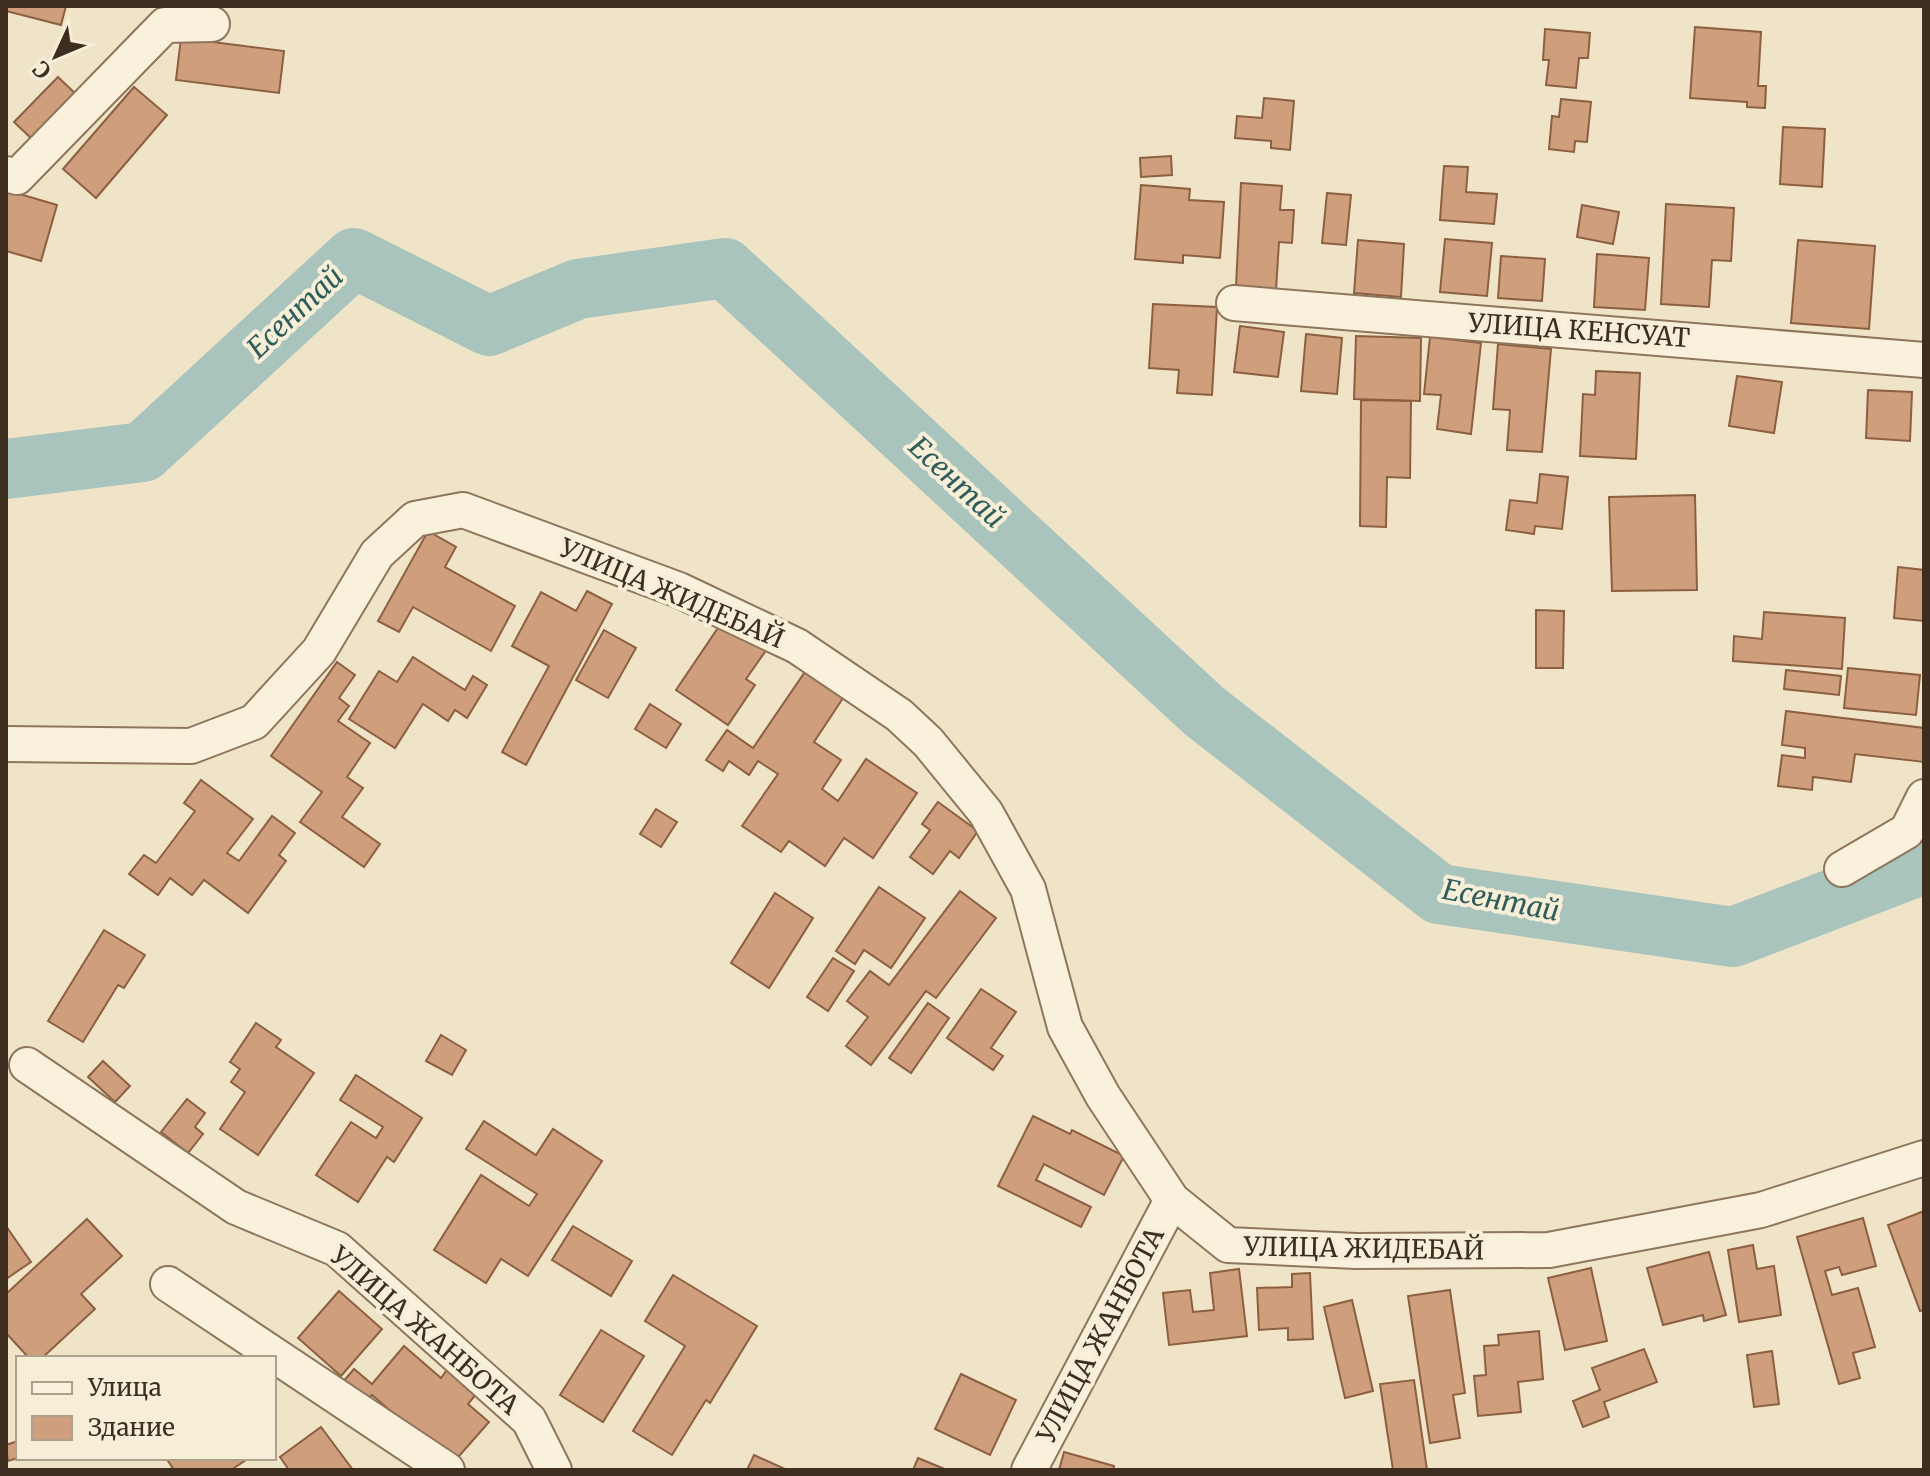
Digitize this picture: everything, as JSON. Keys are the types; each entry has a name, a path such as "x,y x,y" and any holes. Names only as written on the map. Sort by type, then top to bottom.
{"street":[{"path":"6,174 17,177 165,25 212,24"},
{"name":"УЛИЦА КЕНСУАТ","path":"1234,303 1924,360"},
{"name":"УЛИЦА ЖИДЕБАЙ","path":"6,744 191,746 254,722 319,651 377,554 415,519 463,510 679,590 797,646 899,715 928,742 986,813 1028,889 1065,1027 1103,1096 1172,1200 1228,1245 1356,1251 1549,1250 1761,1210 1924,1158"},
{"path":"1842,869 1907,831 1924,797"},
{"name":"УЛИЦА ЖАНБОТА","path":"27,1065 236,1207 337,1249 529,1420 554,1470"},
{"name":"УЛИЦА ЖАНБОТА","path":"1029,1470 1172,1200"},
{"path":"168,1284 447,1470"}],"building":[{"path":"6,6 66,6 61,25 6,11"},
{"path":"1695,27 1761,32 1758,86 1766,86 1765,108 1747,107 1747,102 1690,98"},
{"path":"1545,29 1590,33 1588,58 1579,58 1576,88 1546,85 1549,60 1543,60"},
{"path":"181,38 284,51 279,93 176,80"},
{"path":"58,77 79,97 35,142 14,122"},
{"path":"134,87 167,115 96,198 63,169"},
{"path":"1264,98 1294,101 1290,150 1271,148 1271,141 1235,138 1237,116 1262,118"},
{"path":"1561,99 1591,102 1587,142 1575,141 1574,152 1549,149 1552,116 1559,117"},
{"path":"1783,127 1825,129 1822,187 1780,184"},
{"path":"1171,156 1172,175 1141,177 1140,158"},
{"path":"1444,166 1468,167 1466,192 1497,194 1494,224 1440,220"},
{"path":"1241,183 1282,186 1280,210 1294,210 1292,243 1279,242 1276,290 1236,287"},
{"path":"1141,185 1190,189 1189,200 1224,202 1220,258 1183,255 1183,263 1135,259"},
{"path":"6,190 57,205 41,261 6,251"},
{"path":"1327,193 1351,195 1346,245 1322,243"},
{"path":"1666,204 1734,208 1731,261 1712,260 1709,307 1661,304"},
{"path":"1582,205 1619,212 1613,244 1577,237"},
{"path":"1445,239 1492,243 1487,296 1440,292"},
{"path":"1358,240 1404,244 1401,297 1354,293"},
{"path":"1798,240 1875,246 1869,329 1791,323"},
{"path":"1597,254 1649,258 1645,310 1594,307"},
{"path":"1501,256 1545,259 1542,301 1498,298"},
{"path":"1153,304 1217,307 1212,395 1177,393 1179,370 1149,368"},
{"path":"1240,326 1284,332 1278,377 1234,372"},
{"path":"1306,334 1342,338 1337,394 1301,391"},
{"path":"1356,336 1421,338 1420,401 1354,399"},
{"path":"1430,337 1481,343 1471,434 1437,429 1441,395 1424,394"},
{"path":"1498,344 1551,349 1542,452 1507,450 1510,410 1493,409"},
{"path":"1596,371 1640,373 1636,459 1580,456 1583,394 1595,395"},
{"path":"1737,376 1782,382 1774,433 1729,426"},
{"path":"1868,390 1912,392 1910,441 1866,438"},
{"path":"1361,400 1411,401 1410,478 1387,477 1386,527 1360,526"},
{"path":"1540,474 1568,477 1562,529 1535,526 1534,534 1506,530 1510,500 1537,503"},
{"path":"1695,495 1697,590 1612,591 1609,497"},
{"path":"428,531 456,547 445,567 515,606 491,651 413,607 399,632 378,621"},
{"path":"1898,567 1924,570 1924,621 1894,618"},
{"path":"587,591 612,604 526,765 502,752 549,666 512,646 541,592 576,611"},
{"path":"1536,610 1564,611 1563,668 1536,668"},
{"path":"1764,612 1845,618 1842,669 1733,661 1734,636 1762,639"},
{"path":"724,619 767,649 746,679 755,685 728,725 676,690"},
{"path":"604,630 636,648 608,698 576,680"},
{"path":"413,657 465,690 473,676 487,685 467,718 455,710 448,721 423,704 395,748 349,719 379,671 397,682"},
{"path":"337,662 355,675 339,698 349,706 338,721 370,743 347,777 363,788 342,817 380,844 364,867 300,822 322,792 271,756"},
{"path":"809,666 847,692 814,742 841,760 822,789 838,801 866,759 917,793 873,858 844,838 825,866 789,841 781,852 742,826 778,774 758,761 749,775 729,761 723,771 706,760 727,730 753,748"},
{"path":"1848,668 1920,675 1916,715 1844,708"},
{"path":"1786,670 1841,676 1839,695 1784,689"},
{"path":"650,704 681,724 666,748 635,729"},
{"path":"1786,711 1924,728 1924,762 1855,754 1851,782 1813,777 1812,790 1778,786 1782,755 1805,758 1805,748 1782,745"},
{"path":"201,780 253,819 227,853 239,861 272,816 295,833 279,855 286,861 248,913 204,880 192,895 170,878 158,895 129,874 144,855 156,863 195,811 184,803"},
{"path":"938,802 978,831 959,858 950,851 933,874 910,857 930,830 922,824"},
{"path":"656,809 677,822 661,847 640,834"},
{"path":"879,887 925,918 891,968 864,950 855,964 836,951"},
{"path":"960,891 996,918 936,998 926,991 871,1065 846,1046 868,1017 847,1001 870,971 889,985"},
{"path":"775,893 813,918 769,988 731,963"},
{"path":"104,930 145,955 124,988 118,985 83,1042 48,1021"},
{"path":"833,958 854,971 828,1011 807,997"},
{"path":"981,989 1016,1012 991,1048 1003,1056 993,1070 947,1038"},
{"path":"928,1003 949,1018 911,1073 889,1058"},
{"path":"256,1023 281,1040 276,1047 314,1073 258,1155 220,1129 245,1092 231,1082 240,1069 230,1062"},
{"path":"441,1035 466,1050 452,1075 426,1061"},
{"path":"103,1061 130,1086 115,1102 88,1077"},
{"path":"356,1075 422,1118 394,1162 387,1157 358,1202 316,1175 351,1122 376,1138 383,1127 340,1100"},
{"path":"187,1099 205,1113 195,1127 203,1134 188,1153 161,1132"},
{"path":"1033,1116 1070,1134 1072,1130 1124,1156 1104,1195 1044,1164 1036,1180 1091,1207 1081,1227 998,1186"},
{"path":"484,1121 536,1155 553,1129 602,1161 528,1276 501,1259 486,1283 434,1250 481,1175 529,1206 537,1194 466,1149"},
{"path":"1924,1211 1924,1310 1920,1311 1888,1225"},
{"path":"1863,1218 1876,1266 1842,1275 1839,1267 1825,1271 1832,1295 1858,1288 1875,1347 1853,1353 1860,1378 1839,1384 1797,1237"},
{"path":"87,1219 122,1256 81,1294 95,1309 44,1356 27,1356 6,1333 6,1294"},
{"path":"6,1226 31,1262 6,1279"},
{"path":"573,1226 632,1261 611,1296 552,1260"},
{"path":"1753,1245 1757,1269 1774,1266 1781,1315 1739,1322 1728,1250"},
{"path":"1709,1252 1726,1315 1704,1321 1703,1315 1663,1325 1647,1268"},
{"path":"1591,1268 1607,1341 1565,1350 1548,1278"},
{"path":"1239,1269 1247,1336 1169,1345 1163,1293 1190,1290 1193,1312 1214,1310 1210,1273"},
{"path":"1310,1273 1313,1339 1288,1340 1288,1328 1259,1330 1257,1288 1292,1287 1292,1274"},
{"path":"673,1275 757,1326 710,1403 706,1400 672,1455 633,1431 685,1346 645,1321"},
{"path":"1450,1290 1465,1393 1453,1395 1460,1438 1430,1443 1408,1296"},
{"path":"339,1291 382,1329 341,1376 298,1338"},
{"path":"1352,1300 1373,1391 1345,1398 1324,1307"},
{"path":"601,1330 644,1356 603,1422 560,1395"},
{"path":"1539,1331 1543,1379 1518,1382 1521,1412 1478,1416 1474,1376 1486,1375 1484,1346 1499,1345 1498,1335"},
{"path":"404,1346 441,1378 452,1363 481,1388 468,1404 489,1422 452,1464 372,1395 365,1403 342,1383 354,1369 372,1384"},
{"path":"1644,1349 1657,1382 1604,1402 1609,1417 1583,1427 1573,1401 1600,1390 1592,1368"},
{"path":"1772,1351 1779,1404 1754,1407 1747,1355"},
{"path":"961,1374 1016,1400 990,1455 935,1429"},
{"path":"1414,1380 1427,1470 1393,1470 1380,1384"},
{"path":"321,1427 353,1470 289,1470 280,1457"},
{"path":"16,1442 16,1459 8,1461 6,1445"},
{"path":"1064,1452 1114,1466 1113,1470 1059,1470"},
{"path":"754,1455 787,1470 747,1470"},
{"path":"918,1458 947,1470 913,1470"},
{"path":"167,1460 246,1460 231,1470 174,1470"}],"waterway":[{"name":"Есентай","path":"6,469 143,452 354,258 489,326 578,289 725,268 1204,711 1439,894 1733,937 1924,864"}]}
